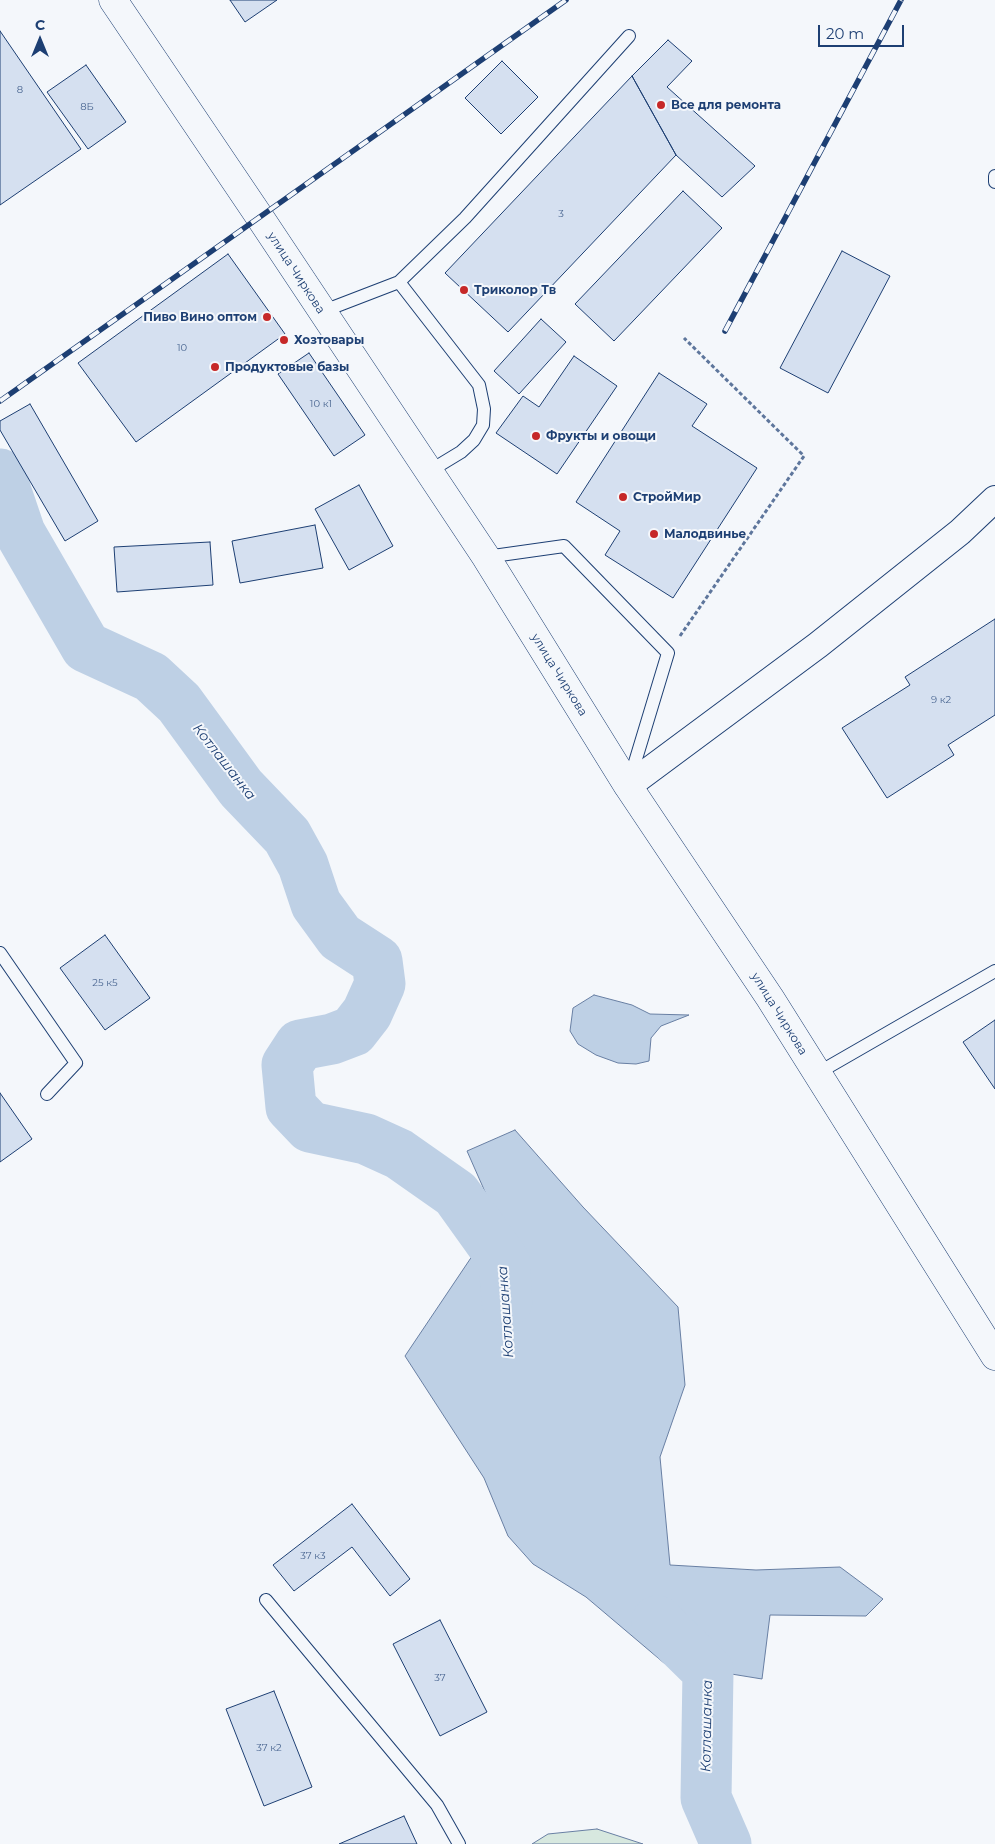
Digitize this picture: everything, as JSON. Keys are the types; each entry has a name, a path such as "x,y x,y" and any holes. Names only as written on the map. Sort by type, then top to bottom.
{"main road":[{"name":"улица Чиркова","path":"113,0 486,558 628,786 770,998 995,1356"}],"street":[{"path":"628,786 818,645 960,532 995,499"}],"lane":[{"path":"321,312 399,282 465,218 629,36"},
{"path":"995,176 995,182"},
{"path":"399,282 479,385 484,409 483,426 474,440 461,452 428,472"},
{"path":"486,558 564,546 668,653 628,786"},
{"path":"0,953 76,1063 47,1094"},
{"path":"816,1074 995,971"},
{"path":"266,1600 438,1804 459,1844"}],"path":[{"path":"668,653 804,456 684,338"}],"shaded area":[{"path":"597,1829 643,1844 532,1844 548,1834"}],"water":[{"path":"594,995 632,1005 650,1014 689,1015 661,1026 651,1038 649,1061 636,1064 618,1063 596,1055 578,1044 570,1031 573,1008"},
{"path":"515,1130 583,1207 678,1307 685,1385 660,1457 670,1565 756,1570 840,1567 883,1599 866,1616 770,1615 762,1679 664,1663 586,1597 533,1564 508,1536 484,1478 405,1356 497,1219 467,1151"}],"building":[{"path":"230,0 277,0 245,22"},
{"path":"0,31 81,149 0,205"},
{"path":"668,40 692,61 667,87 755,166 722,197 676,155 632,76"},
{"path":"502,61 538,97 501,134 465,98"},
{"path":"86,65 126,122 88,149 47,92"},
{"path":"632,76 676,155 508,332 445,273"},
{"path":"683,191 722,228 614,341 575,304"},
{"path":"842,251 890,276 828,393 780,368"},
{"path":"228,254 285,334 136,442 78,363"},
{"path":"541,319 566,342 519,394 494,371"},
{"path":"309,353 365,435 334,456 278,374"},
{"path":"574,356 617,386 557,474 496,433 523,396 539,407"},
{"path":"659,373 707,404 692,426 757,468 673,598 605,555 620,531 576,502"},
{"path":"30,404 98,521 65,541 0,430 0,421"},
{"path":"359,485 393,546 349,570 315,509"},
{"path":"315,525 323,568 240,583 232,541"},
{"path":"210,542 213,585 117,592 114,547"},
{"path":"995,619 995,715 948,745 954,755 887,798 842,728 910,685 905,677"},
{"path":"105,935 150,998 105,1030 60,968"},
{"path":"995,1020 995,1089 963,1042"},
{"path":"0,1093 32,1139 0,1162"},
{"path":"352,1504 410,1579 390,1596 352,1547 294,1591 273,1565"},
{"path":"440,1620 487,1712 440,1736 393,1644"},
{"path":"274,1691 312,1787 264,1806 226,1709"},
{"path":"404,1816 417,1844 339,1844"}],"waterway":[{"name":"Котлашанка","path":"0,474 20,533 86,647 151,677 179,703 241,788 287,836 303,865 316,904 340,937 377,961 380,984 367,1013 353,1031 332,1039 300,1045 287,1065 291,1107 310,1127 366,1139 399,1154 456,1194 504,1261 507,1301"},
{"name":"Котлашанка","path":"657,1621 708,1671 706,1798 726,1844"}],"railway":[{"path":"0,401 566,0"},
{"path":"725,331 901,0"}],"place":[{"name":"Все для ремонта","path":"661,105"},
{"name":"Триколор Тв","path":"464,290"},
{"name":"Пиво Вино оптом","path":"267,317"},
{"name":"Хозтовары","path":"284,340"},
{"name":"Продуктовые базы","path":"215,367"},
{"name":"Фрукты и овощи","path":"536,436"},
{"name":"СтройМир","path":"623,497"},
{"name":"Малодвинье","path":"654,534"}]}
